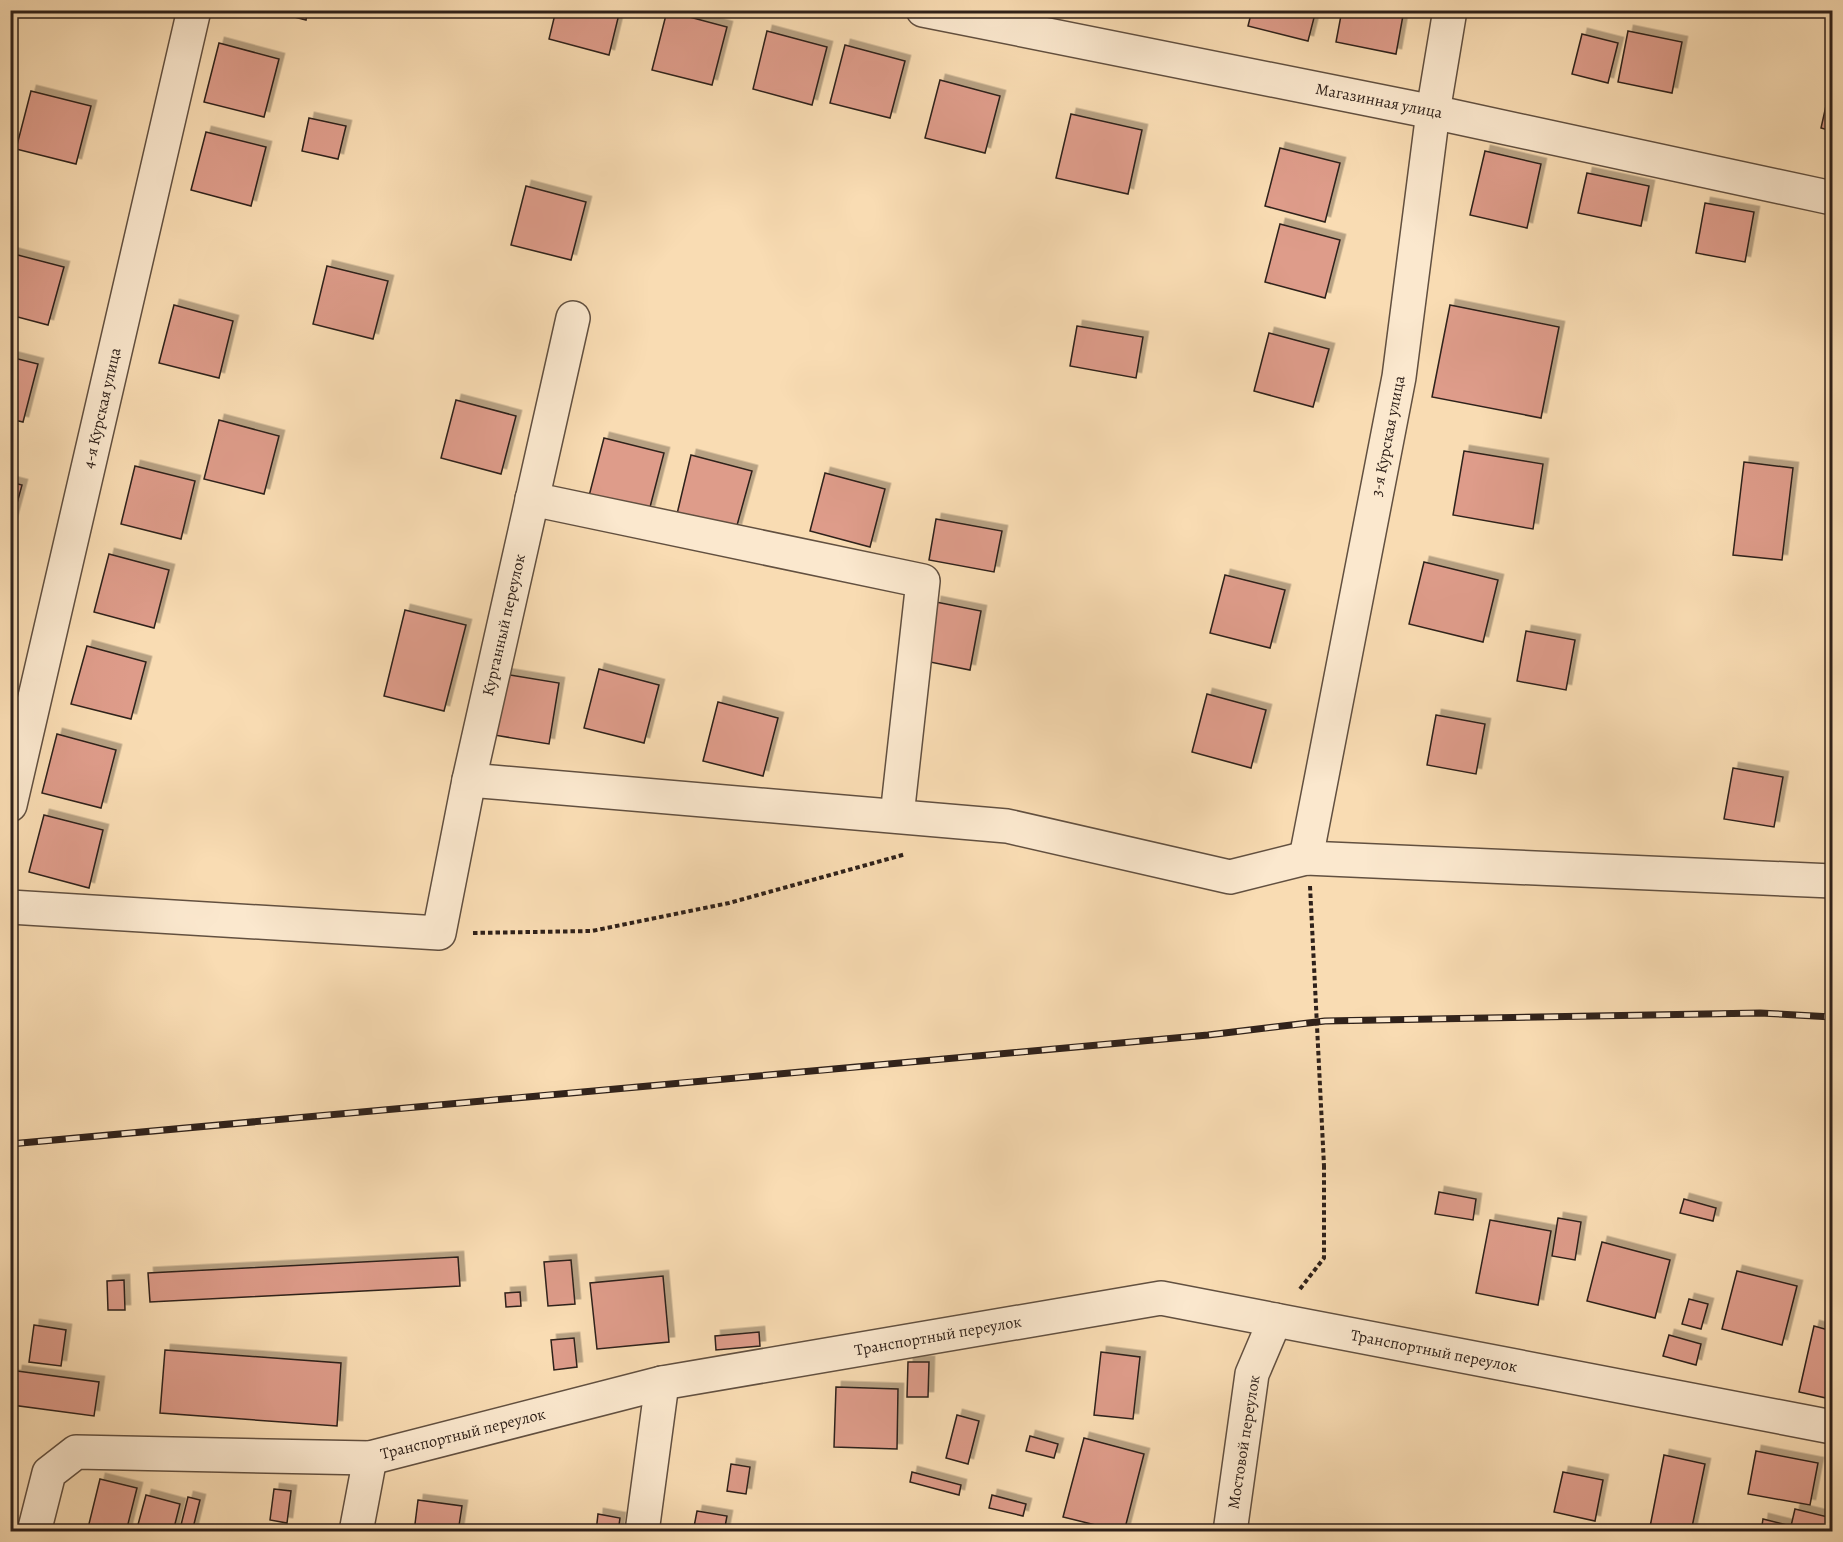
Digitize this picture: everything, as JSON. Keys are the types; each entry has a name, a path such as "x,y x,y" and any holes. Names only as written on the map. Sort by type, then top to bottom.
{"street":[{"name":"4-я Курская улица","path":"10,805 194,10"},
{"name":"Магазинная улица","path":"923,10 1433,111 1833,198"},
{"name":"3-я Курская улица","path":"1308,872 1399,377 1433,111 1450,10"},
{"name":"Курганный переулок","path":"439,933 469,780 573,318"},
{"path":"532,499 922,581 897,816"},
{"path":"469,780 1007,826 1230,877 1308,872 1833,881"},
{"path":"10,907 439,933"},
{"name":"Транспортный переулок","path":"34,1532 49,1473 76,1452 370,1458 662,1383 1161,1298 1833,1427"},
{"name":"Мостовой переулок","path":"1230,1532 1252,1374 1275,1320"},
{"path":"642,1532 662,1383"},
{"path":"356,1532 370,1458"}],"path":[{"path":"439,933 592,931 729,903 907,854"},
{"path":"1275,1320 1324,1258 1324,1166 1308,872"}],"building":[{"path":"268,10 308,10 306,20"},
{"path":"556,10 620,10 609,55 549,39"},
{"path":"1252,10 1316,10 1308,41 1248,26"},
{"path":"1342,10 1404,10 1396,54 1336,42"},
{"path":"667,11 727,27 712,85 652,70"},
{"path":"767,31 827,47 812,105 753,89"},
{"path":"1628,31 1682,42 1672,93 1618,82"},
{"path":"1582,34 1618,43 1608,83 1572,74"},
{"path":"219,43 279,59 264,117 204,102"},
{"path":"845,45 905,61 890,118 830,103"},
{"path":"940,80 1000,96 985,153 925,138"},
{"path":"1830,88 1832,88 1832,131 1821,128"},
{"path":"31,91 91,106 76,164 16,149"},
{"path":"1071,114 1142,130 1128,194 1056,178"},
{"path":"309,118 346,126 338,159 302,151"},
{"path":"206,132 266,147 251,206 191,190"},
{"path":"1280,148 1340,163 1325,222 1265,206"},
{"path":"1485,151 1541,164 1527,228 1470,215"},
{"path":"1587,173 1649,186 1641,226 1578,213"},
{"path":"526,186 586,202 571,260 511,245"},
{"path":"1705,203 1754,212 1745,262 1696,253"},
{"path":"1280,224 1340,240 1325,298 1265,282"},
{"path":"10,253 64,267 48,325 10,315"},
{"path":"327,266 388,281 373,339 313,324"},
{"path":"174,305 233,321 219,378 159,363"},
{"path":"1450,305 1559,327 1541,418 1432,397"},
{"path":"1077,326 1143,337 1136,378 1070,366"},
{"path":"1269,333 1329,349 1313,407 1254,391"},
{"path":"10,357 38,364 23,422 10,419"},
{"path":"456,400 516,416 501,474 441,458"},
{"path":"219,420 279,436 264,494 204,479"},
{"path":"604,438 664,453 649,511 589,496"},
{"path":"1464,451 1543,464 1533,529 1453,515"},
{"path":"691,455 752,471 736,529 677,514"},
{"path":"1744,462 1793,468 1782,560 1733,555"},
{"path":"135,466 195,481 181,539 121,524"},
{"path":"825,473 885,489 870,547 810,531"},
{"path":"10,482 22,485 10,529"},
{"path":"936,519 1002,531 994,572 929,560"},
{"path":"109,554 169,570 154,628 94,612"},
{"path":"1424,562 1498,580 1483,642 1409,624"},
{"path":"1225,575 1285,590 1270,648 1210,633"},
{"path":"936,602 981,611 970,670 925,661"},
{"path":"405,610 466,625 444,711 384,696"},
{"path":"1526,631 1575,640 1566,690 1517,681"},
{"path":"87,646 146,662 131,719 71,704"},
{"path":"599,669 659,685 644,743 584,728"},
{"path":"504,674 559,683 549,744 494,735"},
{"path":"1207,694 1266,710 1251,768 1192,752"},
{"path":"718,702 778,718 763,776 703,761"},
{"path":"1436,715 1485,724 1476,774 1427,765"},
{"path":"57,734 116,750 101,808 42,793"},
{"path":"1733,768 1783,777 1774,827 1724,819"},
{"path":"44,815 103,830 89,888 29,872"},
{"path":"1439,1192 1476,1199 1473,1220 1435,1214"},
{"path":"1684,1199 1716,1208 1713,1221 1680,1213"},
{"path":"1558,1218 1581,1222 1575,1260 1552,1256"},
{"path":"1490,1220 1551,1231 1538,1305 1476,1293"},
{"path":"1602,1242 1670,1260 1655,1318 1587,1301"},
{"path":"458,1257 460,1286 150,1302 148,1273"},
{"path":"571,1260 575,1304 548,1306 544,1262"},
{"path":"1737,1271 1797,1286 1782,1345 1722,1329"},
{"path":"663,1276 669,1342 597,1349 590,1283"},
{"path":"124,1280 125,1310 108,1310 107,1281"},
{"path":"520,1292 521,1306 506,1307 505,1293"},
{"path":"1689,1299 1708,1304 1701,1329 1682,1324"},
{"path":"34,1325 66,1330 61,1366 29,1362"},
{"path":"1814,1326 1832,1331 1832,1368 1826,1398 1799,1392"},
{"path":"759,1332 760,1346 716,1350 715,1336"},
{"path":"1669,1335 1701,1344 1696,1365 1663,1356"},
{"path":"574,1338 577,1367 554,1370 551,1340"},
{"path":"165,1350 341,1363 337,1426 160,1413"},
{"path":"1101,1352 1140,1357 1133,1419 1094,1415"},
{"path":"908,1362 929,1362 928,1397 907,1397"},
{"path":"17,1371 99,1382 94,1416 12,1405"},
{"path":"10,1375 16,1376 13,1399 10,1399"},
{"path":"836,1387 898,1389 897,1449 834,1447"},
{"path":"957,1415 979,1421 968,1464 946,1458"},
{"path":"1030,1436 1058,1444 1054,1458 1026,1451"},
{"path":"1084,1438 1144,1454 1124,1532 1063,1517"},
{"path":"1756,1451 1818,1463 1810,1505 1748,1494"},
{"path":"1664,1455 1705,1464 1691,1532 1649,1532"},
{"path":"731,1464 750,1467 746,1494 727,1491"},
{"path":"912,1472 961,1485 959,1495 910,1482"},
{"path":"1563,1472 1603,1480 1595,1521 1554,1512"},
{"path":"100,1479 137,1488 126,1532 87,1532"},
{"path":"274,1489 291,1491 287,1523 270,1520"},
{"path":"146,1495 180,1504 173,1532 136,1532"},
{"path":"992,1495 1026,1504 1023,1516 989,1508"},
{"path":"188,1497 200,1500 192,1532 180,1529"},
{"path":"418,1500 462,1506 458,1532 414,1532"},
{"path":"1795,1509 1832,1518 1832,1532 1761,1532 1763,1519 1791,1526"},
{"path":"697,1511 727,1516 724,1532 693,1532"},
{"path":"598,1514 620,1518 618,1532 596,1532"}],"railway":[{"path":"10,1144 1208,1035 1325,1021 1760,1013 1832,1017"}]}
